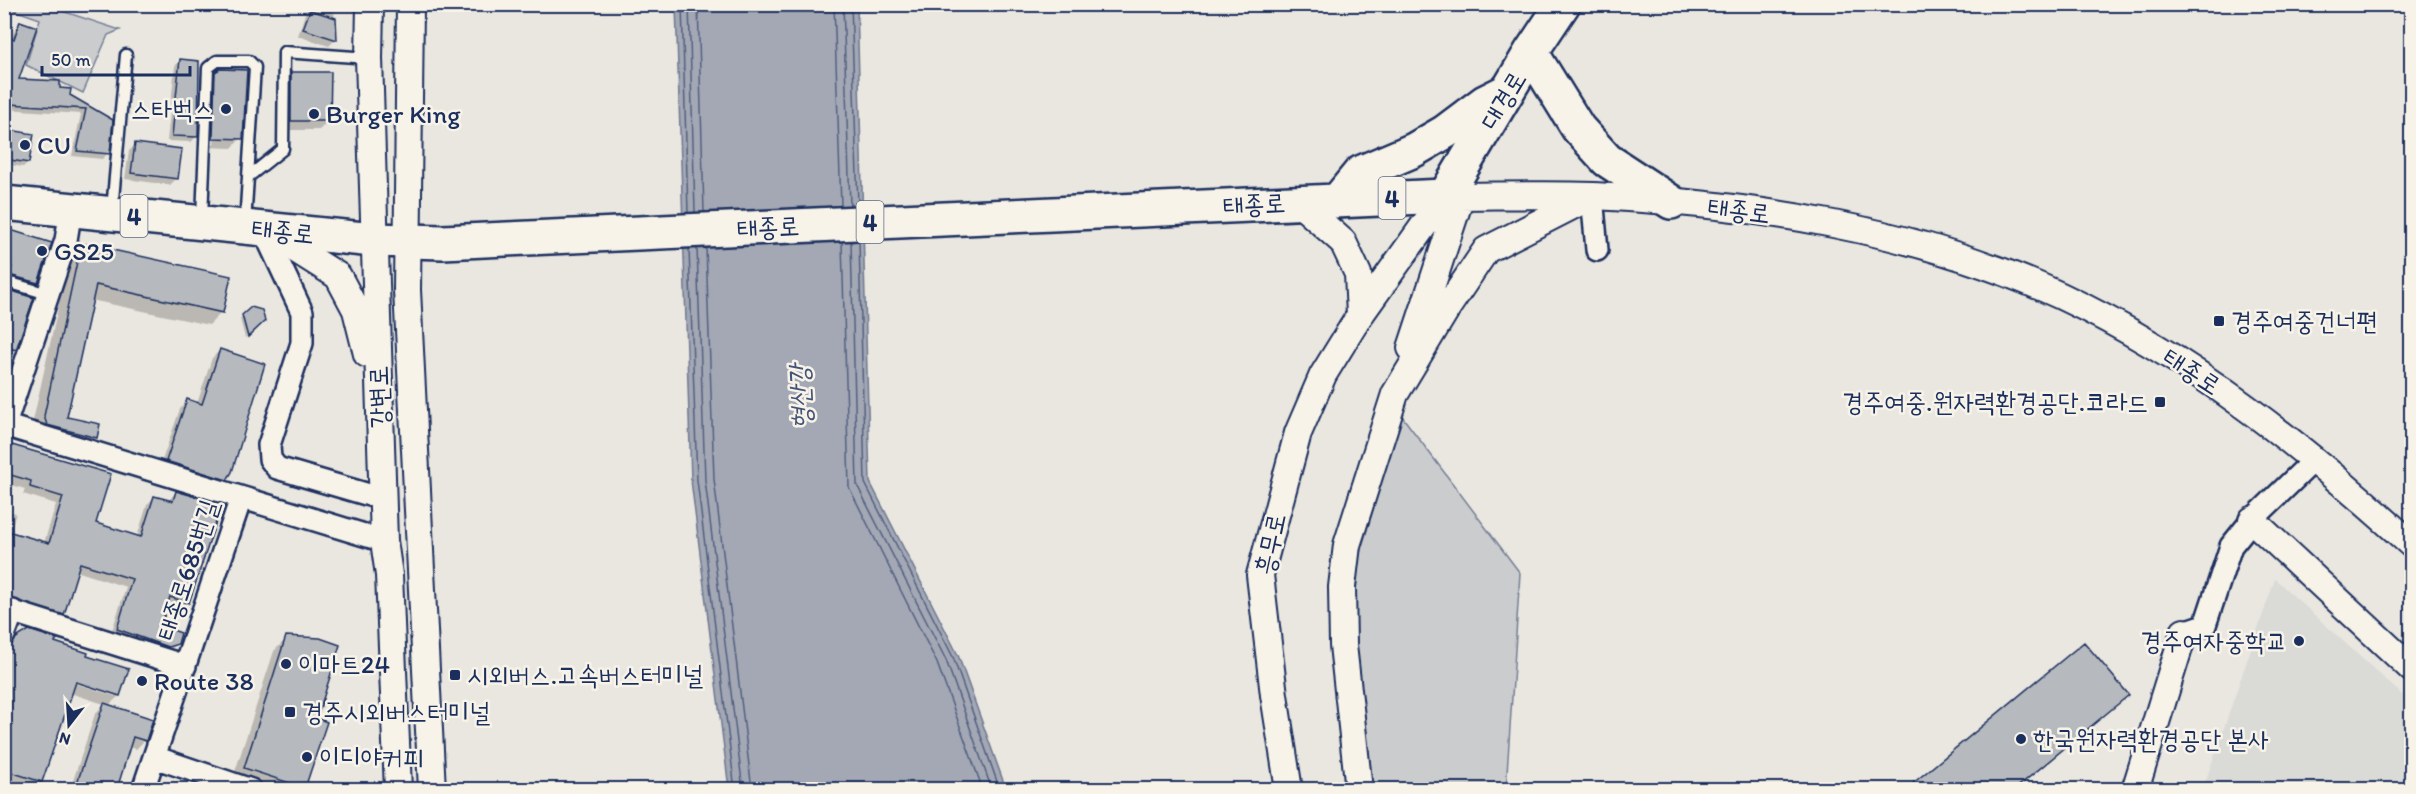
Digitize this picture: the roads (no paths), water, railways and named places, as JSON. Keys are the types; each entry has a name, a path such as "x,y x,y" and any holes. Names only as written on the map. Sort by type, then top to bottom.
{"main road":[{"name":"대경로","path":"1453,192 1509,90 1563,4"},
{"path":"1532,52 1578,128 1607,160 1671,202"},
{"path":"1338,200 1360,173 1414,150 1445,132 1485,102 1509,90"},
{"name":"태종로","path":"4,203 374,240 443,242 1298,202 1453,192"}],"street":[{"name":"강변로","path":"370,4 369,58 384,541 389,575 398,789"},
{"name":"강변로","path":"410,4 407,290 432,789"},
{"name":"태종로","path":"1453,192 1592,196 1771,213 1846,227 1950,254 2005,273 2061,296 2181,362 2265,419 2315,459 2412,545"},
{"name":"흥무로","path":"1289,789 1274,695 1260,575 1298,433 1323,375 1360,315 1453,192"},
{"path":"1359,789 1343,645 1342,588 1347,546 1395,394 1453,192"},
{"path":"1395,394 1447,308 1486,250 1592,196 1597,250"},
{"path":"1298,202 1342,242 1358,274 1360,315"},
{"path":"5,426 66,240 71,209"},
{"path":"254,228 338,276 356,310 368,355 370,382 379,393"},
{"path":"254,228 302,312 302,343 269,445 270,459 277,468 383,499"},
{"name":"태종로685번길","path":"5,426 241,498 143,789"},
{"path":"2135,789 2184,632 2205,624 2231,546 2252,520 2315,459"},
{"path":"241,498 384,541"},
{"path":"2252,520 2412,669"},
{"path":"4,635 8,610 185,666"},
{"path":"154,757 250,789"}],"lane":[{"path":"248,177 283,149 284,52 369,58"},
{"path":"112,214 126,55"},
{"path":"202,223 208,68 217,61 249,62 255,67 248,177 254,228"},
{"path":"4,281 48,294"}],"water":[{"name":"형산강","path":"676,5 857,5 870,482 958,655 1006,789 729,789 691,480"}],"place":[{"name":"스타벅스","path":"226,109"},
{"name":"Burger King","path":"314,114"},
{"name":"CU","path":"25,145"},
{"name":"GS25","path":"42,251"},
{"name":"경주여중건너편","path":"2219,321"},
{"name":"경주여중.원자력환경공단.코라드","path":"2160,402"},
{"name":"경주여자중학교","path":"2299,641"},
{"name":"이마트24","path":"286,664"},
{"name":"시외버스.고속버스터미널","path":"455,675"},
{"name":"Route 38","path":"142,681"},
{"name":"경주시외버스터미널","path":"290,712"},
{"name":"한국원자력환경공단 본사","path":"2021,739"},
{"name":"이디야커피","path":"307,757"}]}
